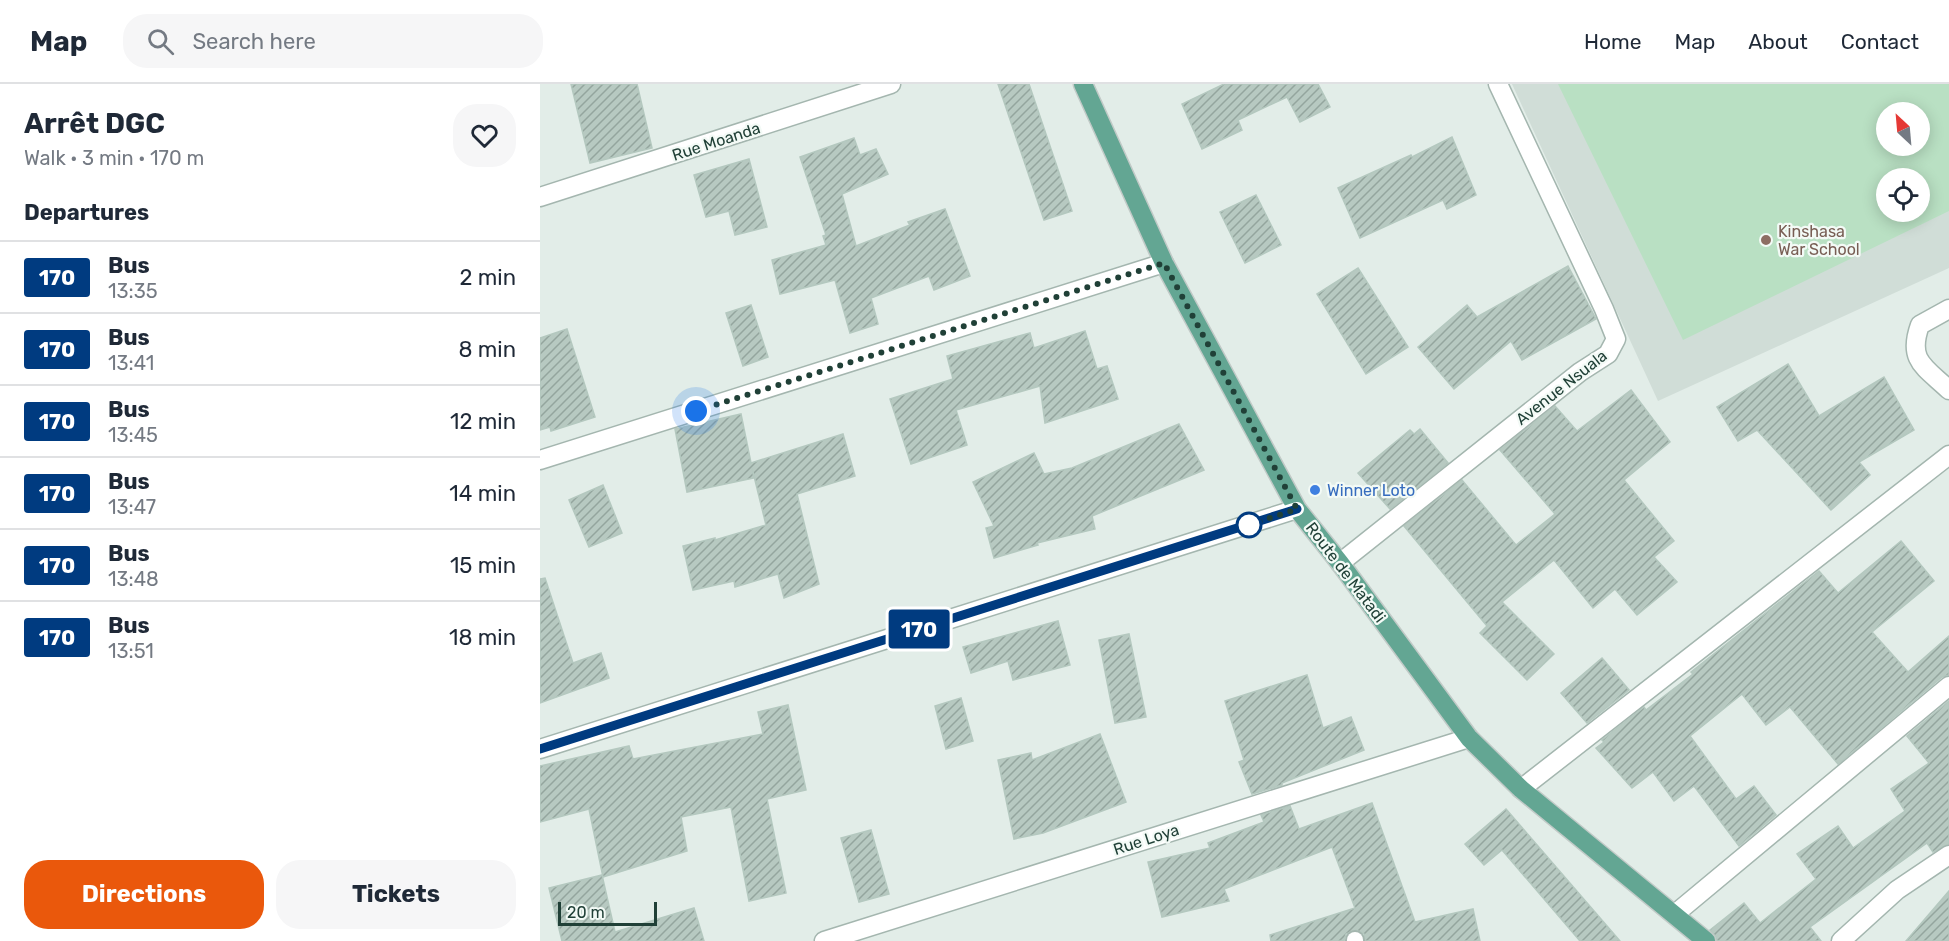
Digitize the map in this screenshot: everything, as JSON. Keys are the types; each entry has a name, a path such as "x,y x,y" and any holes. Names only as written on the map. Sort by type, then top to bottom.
{"main road":[{"name":"Route de Matadi","path":"1083,84 1164,263 1297,509 1340,562 1469,738 1521,789 1706,941"}],"street":[{"name":"Rue Moanda","path":"540,197 891,84"},
{"name":"Avenue Nsuala","path":"1340,562 1580,372 1608,354 1616,339 1604,309 1497,84"},
{"path":"540,460 1164,263"},
{"path":"1949,309 1920,325 1914,341 1916,358 1949,390"},
{"path":"1521,789 1949,455"},
{"path":"540,749 1297,509"},
{"path":"1675,915 1949,686"},
{"name":"Rue Loya","path":"824,941 1469,738"},
{"path":"1841,941 1897,890 1949,855"}],"shaded area":[{"name":"Kinshasa War School","path":"1512,84 1949,84 1949,268 1658,401"}],"green space":[{"name":"Kinshasa War School","path":"1558,84 1949,84 1949,211 1930,220 1930,168 1876,168 1876,222 1926,222 1683,340"}],"building":[{"path":"571,84 637,84 652,148 590,163"},
{"path":"998,84 1029,84 1072,211 1044,220"},
{"path":"1224,84 1318,84 1330,107 1300,122 1287,97 1238,120 1242,130 1202,149 1182,104"},
{"path":"1452,137 1476,195 1447,209 1443,200 1360,238 1338,188 1411,155 1412,157"},
{"path":"854,138 860,155 876,149 888,174 842,194 856,246 910,225 908,222 945,209 970,276 934,290 929,276 871,298 878,324 850,333 835,280 780,294 772,260 826,245 823,236 826,235 800,157"},
{"path":"749,159 767,227 735,235 729,211 706,217 694,175"},
{"path":"1256,195 1281,245 1245,263 1220,212"},
{"path":"1568,266 1596,319 1522,360 1511,341 1454,389 1418,347 1467,305 1477,317"},
{"path":"1358,268 1408,347 1366,374 1317,294"},
{"path":"751,305 768,357 743,366 726,313"},
{"path":"567,329 595,417 551,431 550,427 540,430 540,338"},
{"path":"1085,331 1097,369 1107,366 1118,399 1045,423 1040,386 956,410 967,445 911,464 890,399 953,379 947,356 1030,333 1034,348"},
{"path":"1788,364 1819,416 1884,377 1914,430 1859,462 1870,475 1831,510 1757,430 1738,441 1717,407"},
{"path":"1631,390 1670,442 1624,480 1674,541 1654,557 1677,582 1637,615 1615,589 1593,608 1554,560 1502,602 1554,654 1527,680 1480,633 1487,626 1404,526 1462,480 1516,545 1555,514 1500,450 1555,406 1577,431"},
{"path":"741,414 751,463 843,434 855,476 797,494 819,584 784,598 778,574 735,587 734,581 693,590 683,546 715,538 715,540 766,525 752,468 754,478 687,492 675,429"},
{"path":"1179,424 1204,470 1092,516 1095,529 1037,543 1038,545 994,558 986,528 994,526 973,482 1034,453 1044,474 1072,468"},
{"path":"1420,429 1448,463 1390,509 1358,473 1410,430 1414,434"},
{"path":"603,485 622,533 589,547 569,500"},
{"path":"1901,541 1934,581 1872,632 1908,672 1949,636 1949,675 1942,677 1838,764 1790,707 1766,725 1742,694 1690,736 1736,799 1754,786 1776,815 1739,846 1694,786 1674,801 1653,772 1632,788 1596,748 1604,742 1602,740 1644,707 1646,710 1693,674 1691,672 1819,571 1838,593"},
{"path":"545,578 573,663 601,653 609,678 540,703 540,579"},
{"path":"1058,621 1070,665 1013,680 1008,661 971,673 963,647"},
{"path":"1129,634 1146,717 1115,723 1099,640"},
{"path":"1602,658 1629,690 1587,723 1561,693"},
{"path":"1307,675 1323,728 1351,717 1364,750 1282,783 1282,785 1252,794 1239,762 1244,760 1225,701"},
{"path":"961,698 973,741 946,749 935,706"},
{"path":"1949,701 1949,844 1933,852 1927,843 1810,927 1821,941 1717,941 1710,930 1744,903 1760,923 1816,879 1797,854 1838,826 1853,848 1905,811 1891,789 1929,763 1907,736"},
{"path":"788,705 806,790 767,799 786,893 749,901 731,807 681,817 687,851 603,877 589,809 540,822 540,766 629,746 633,759 763,734 758,712"},
{"path":"1100,734 1126,802 1043,833 1014,839 998,760 1031,753 1032,760"},
{"path":"1372,803 1415,922 1473,909 1480,941 1365,941 1364,934 1356,930 1346,934 1344,941 1271,941 1270,935 1355,908 1332,847 1224,889 1229,901 1162,917 1148,862 1210,848 1208,843 1264,822 1261,815 1290,806 1299,829"},
{"path":"1506,809 1620,941 1580,941 1502,850 1484,865 1465,844"},
{"path":"871,830 889,894 859,902 841,838"},
{"path":"602,875 615,932 694,908 704,941 562,941 549,888"},
{"path":"1949,891 1949,941 1906,941"}],"bus line":[{"name":"170","path":"540,749 1297,509"}],"place":[{"name":"Kinshasa War School","path":"1766,240"},
{"name":"Winner Loto","path":"1315,490"}],"route":[{"path":"696,411 1164,263 1297,509 1249,525"}]}
